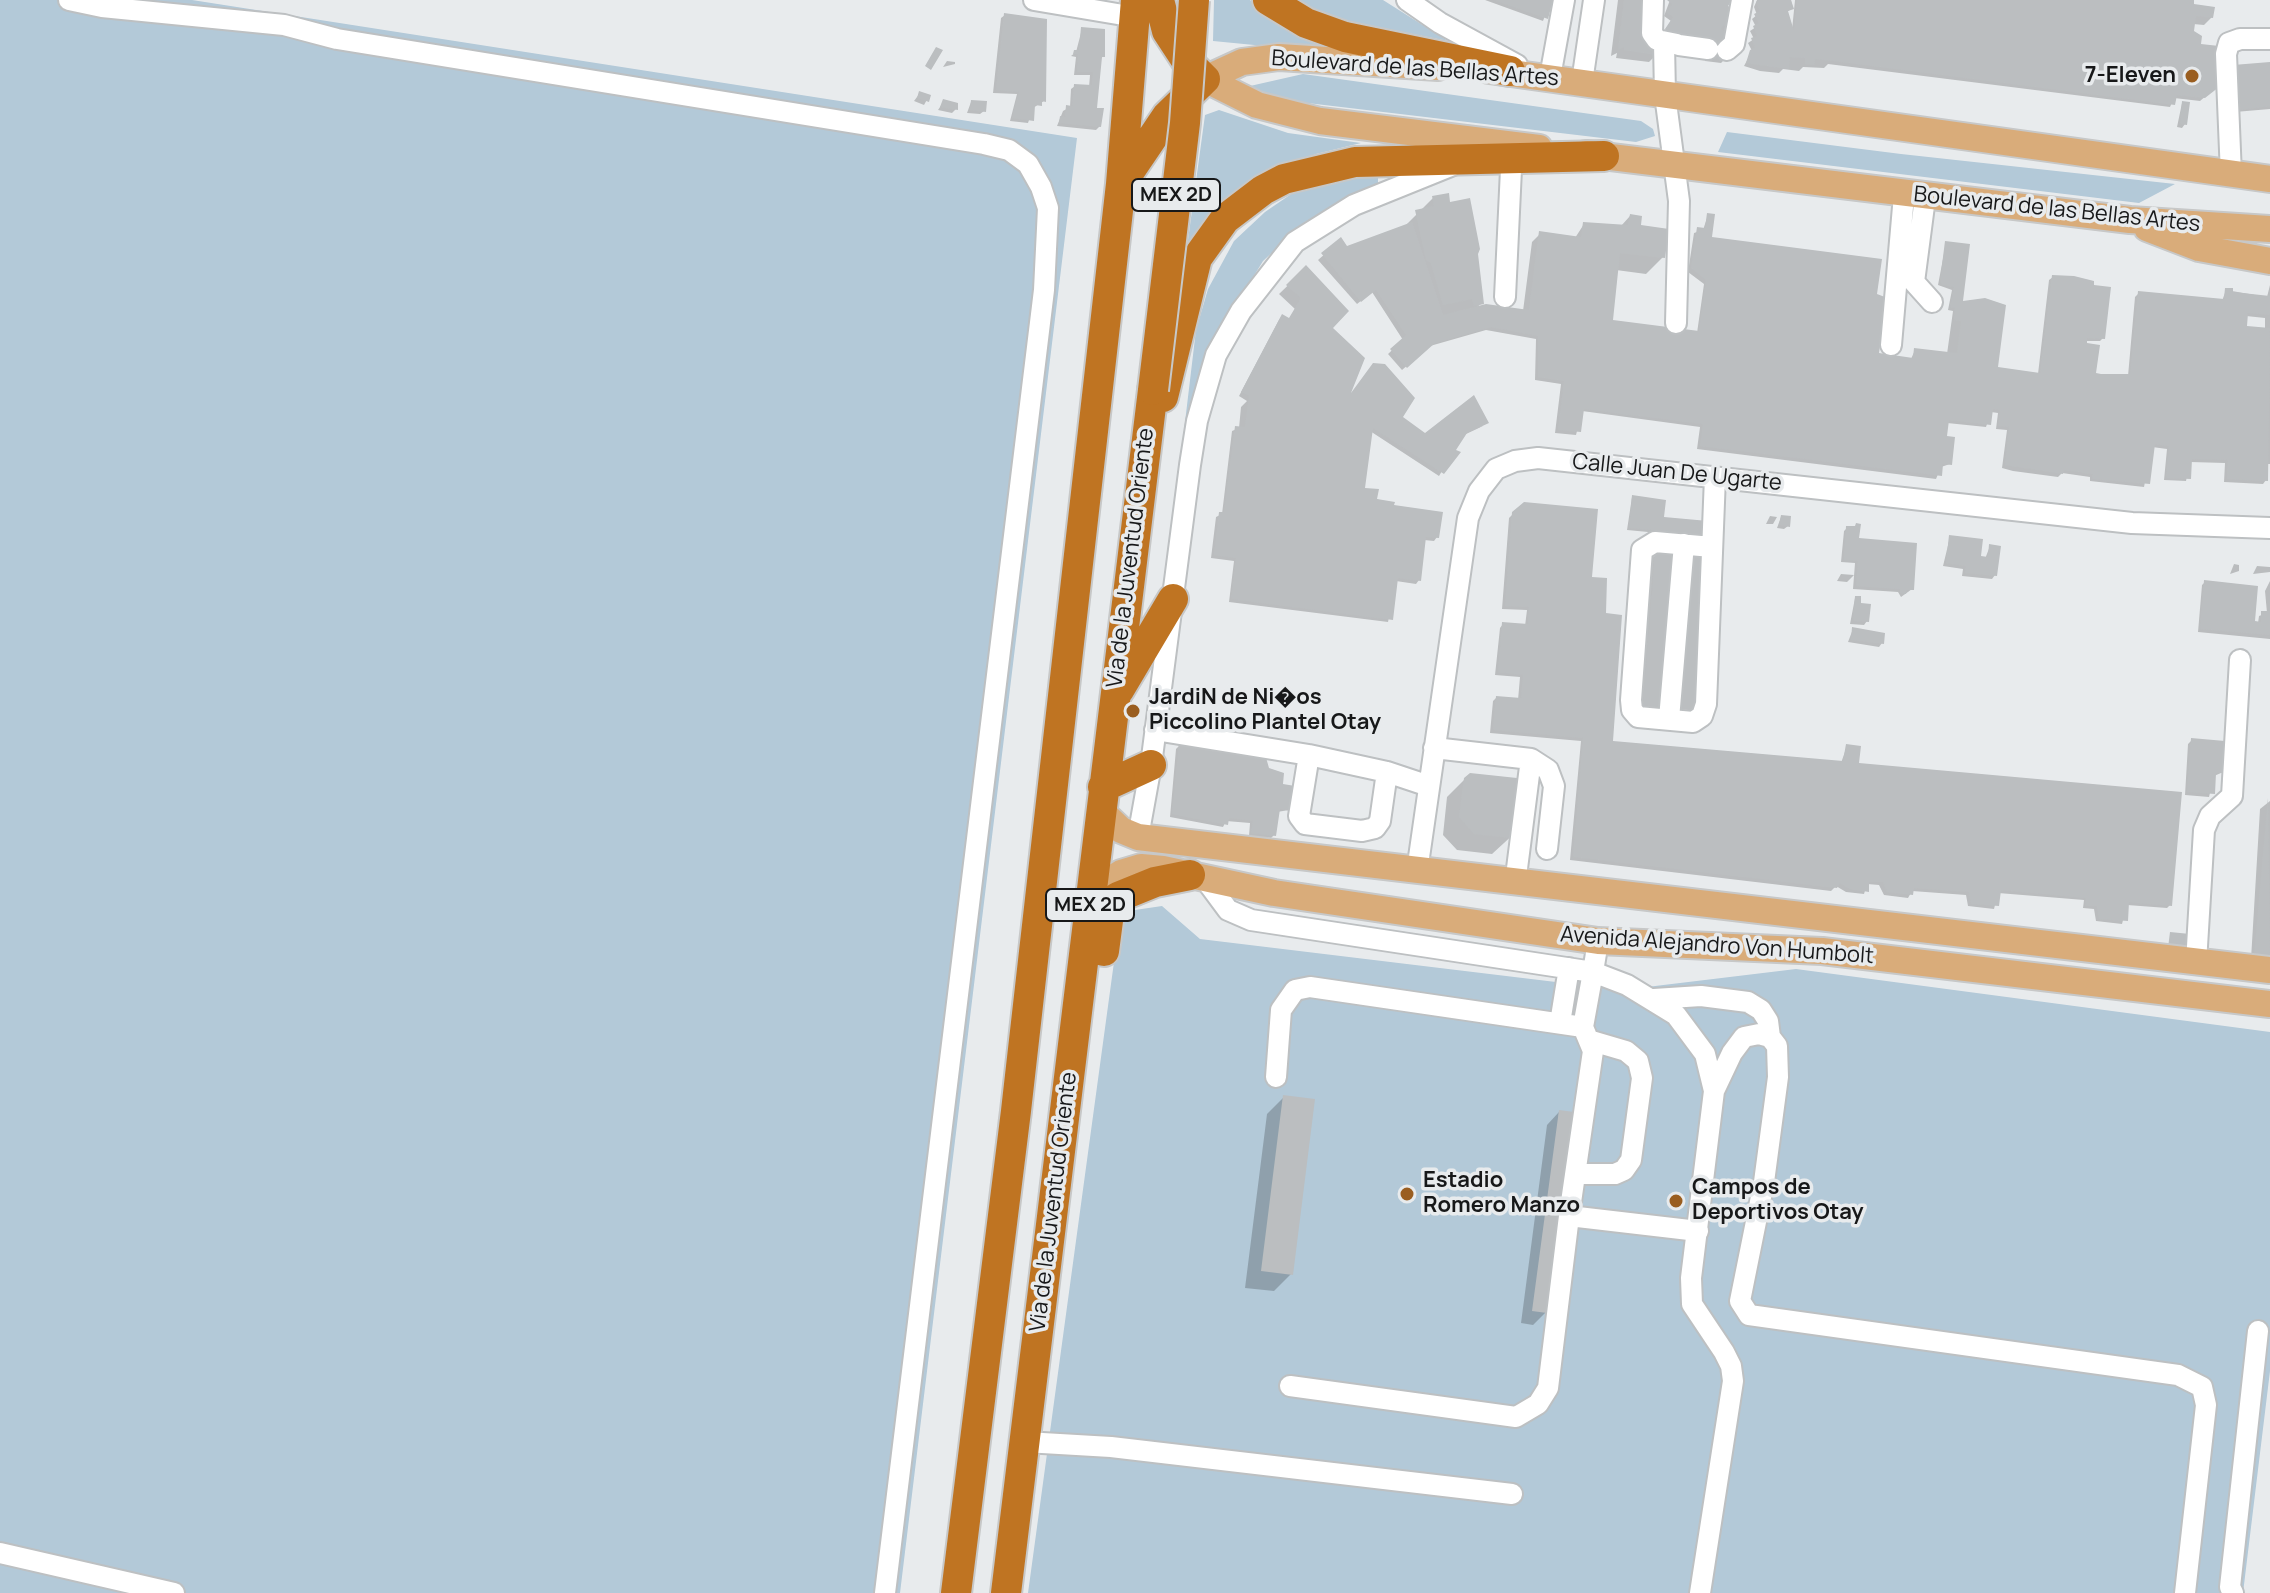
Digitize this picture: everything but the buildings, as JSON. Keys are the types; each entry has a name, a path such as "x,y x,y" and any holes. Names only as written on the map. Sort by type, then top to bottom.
{"highway":[{"name":"Via de la Juventud Oriente","path":"1006,1593 1090,909 1112,702 1185,123 1194,0"},
{"path":"1268,0 1306,23 1345,37 1532,74"},
{"path":"1121,184 1167,116 1205,79 1143,6"},
{"name":"MEX 2D","path":"956,1593 1016,1111 1143,6"},
{"path":"1138,512 1190,279 1207,241 1225,219 1245,202 1284,179 1328,166 1389,160 1461,161 1511,152 1604,156"},
{"path":"1112,702 1173,599"},
{"path":"1102,799 1151,765"},
{"path":"1026,1431 1050,1382 1109,913 1118,897 1135,888 1198,877"}],"main road":[{"name":"Boulevard de las Bellas Artes","path":"1205,79 1242,62 1279,57 1532,74 2250,177"},
{"path":"1205,79 1257,105 1307,118 1511,152"},
{"path":"2250,177 2270,155"},
{"name":"Boulevard de las Bellas Artes","path":"1604,156 2130,220 2270,229"},
{"path":"2130,220 2199,248 2270,261"},
{"name":"Avenida Alejandro Von Humbolt","path":"1102,799 1121,830 1138,837 1515,884 2270,970"},
{"name":"Avenida Alejandro Von Humbolt","path":"1090,909 1105,883 1121,873 1141,867 1385,912 1598,941 1822,951 2270,1004"}],"street":[{"path":"69,0 102,7 284,25 337,39 984,144 1009,150 1028,164 1041,187 1048,208 1044,290 885,1593"},
{"path":"1034,0 1143,6"},
{"path":"1407,0 1440,23 1532,74 1564,0"},
{"path":"1582,82 1594,0"},
{"path":"1653,0 1652,33 1673,44 1717,49 1734,44 1742,0"},
{"path":"2250,177 2226,54 2229,43 2240,39 2270,39"},
{"path":"1673,44 1665,95 1681,234 1676,323"},
{"path":"1505,297 1511,152"},
{"path":"1138,837 1151,765 1197,421 1216,355 1241,311 1276,263 1318,225 1354,205 1461,161"},
{"path":"1914,196 1914,282 1932,302"},
{"path":"1891,345 1914,196"},
{"name":"Calle Juan De Ugarte","path":"1417,871 1468,518 1479,491 1496,469 1515,461 1538,458 2132,523 2270,528"},
{"path":"1712,547 1655,542 1642,550 1632,710 1638,717 1693,722 1702,716 1706,704 1715,477"},
{"path":"1669,719 1684,544"},
{"path":"2196,963 2204,830 2210,816 2232,796 2240,660"},
{"path":"1155,730 1309,755 1387,772 1429,786"},
{"path":"1434,748 1531,759 1548,770 1554,786 1547,849"},
{"path":"1309,755 1299,816 1305,824 1362,831 1375,828 1380,821 1387,772"},
{"path":"1515,884 1531,759"},
{"path":"1198,877 1228,910 1251,920 1593,972 1654,999 1676,1015 1705,1054 1714,1091"},
{"path":"1290,1386 1516,1417 1528,1413 1548,1388 1593,1051 1587,1034 1598,941"},
{"path":"1560,1023 1569,968"},
{"path":"1276,1077 1281,1010 1295,990 1310,987 1560,1023 1626,1051 1638,1061 1642,1078 1631,1160 1624,1170 1615,1174 1576,1174"},
{"path":"1654,999 1701,996 1748,1002 1761,1010 1768,1021 1770,1037 1777,1046 1778,1077 1764,1182 1742,1289 1743,1309 1749,1315 2178,1375 2195,1381 2204,1394 2206,1405 2185,1593"},
{"path":"1700,1593 1733,1381 1731,1366 1692,1304 1714,1091 1732,1053 1744,1037 1759,1034 1770,1037"},
{"path":"1569,1216 1698,1231"},
{"path":"2233,1593 2230,1587 2258,1331"},
{"path":"1026,1431 1111,1447 1512,1494"},
{"path":"0,1553 174,1593"}],"shaded area":[{"path":"0,0 192,0 1077,138 900,1593 0,1593"},
{"path":"1214,0 1250,0 1281,26 1315,41 1388,58 1213,41"},
{"path":"1293,0 1383,0 1448,41 1331,18"},
{"path":"1303,74 1641,121 1653,129 1655,136 1636,142 1299,102 1268,96 1250,86"},
{"path":"1219,110 1288,133 1361,143 1316,154 1276,171 1182,284 1205,115"},
{"path":"1727,132 2175,184 2139,203 1718,152"},
{"path":"1378,174 1378,187 1345,200 1305,222 1263,261 1228,318 1169,556 1196,330 1208,289 1234,241 1265,212 1297,190 1344,176"},
{"name":"Campos de Deportivos Otay","path":"1162,906 1200,939 1622,990 1796,969 2270,1032 2270,1371 2243,1593 1028,1593 1120,918 1135,910"}],"place":[{"name":"7-Eleven","path":"2192,76"},
{"name":"JardiN de Ni�os Piccolino Plantel Otay","path":"1133,711"},
{"name":"Estadio Romero Manzo","path":"1407,1194"},
{"name":"Campos de Deportivos Otay","path":"1676,1201"}]}
